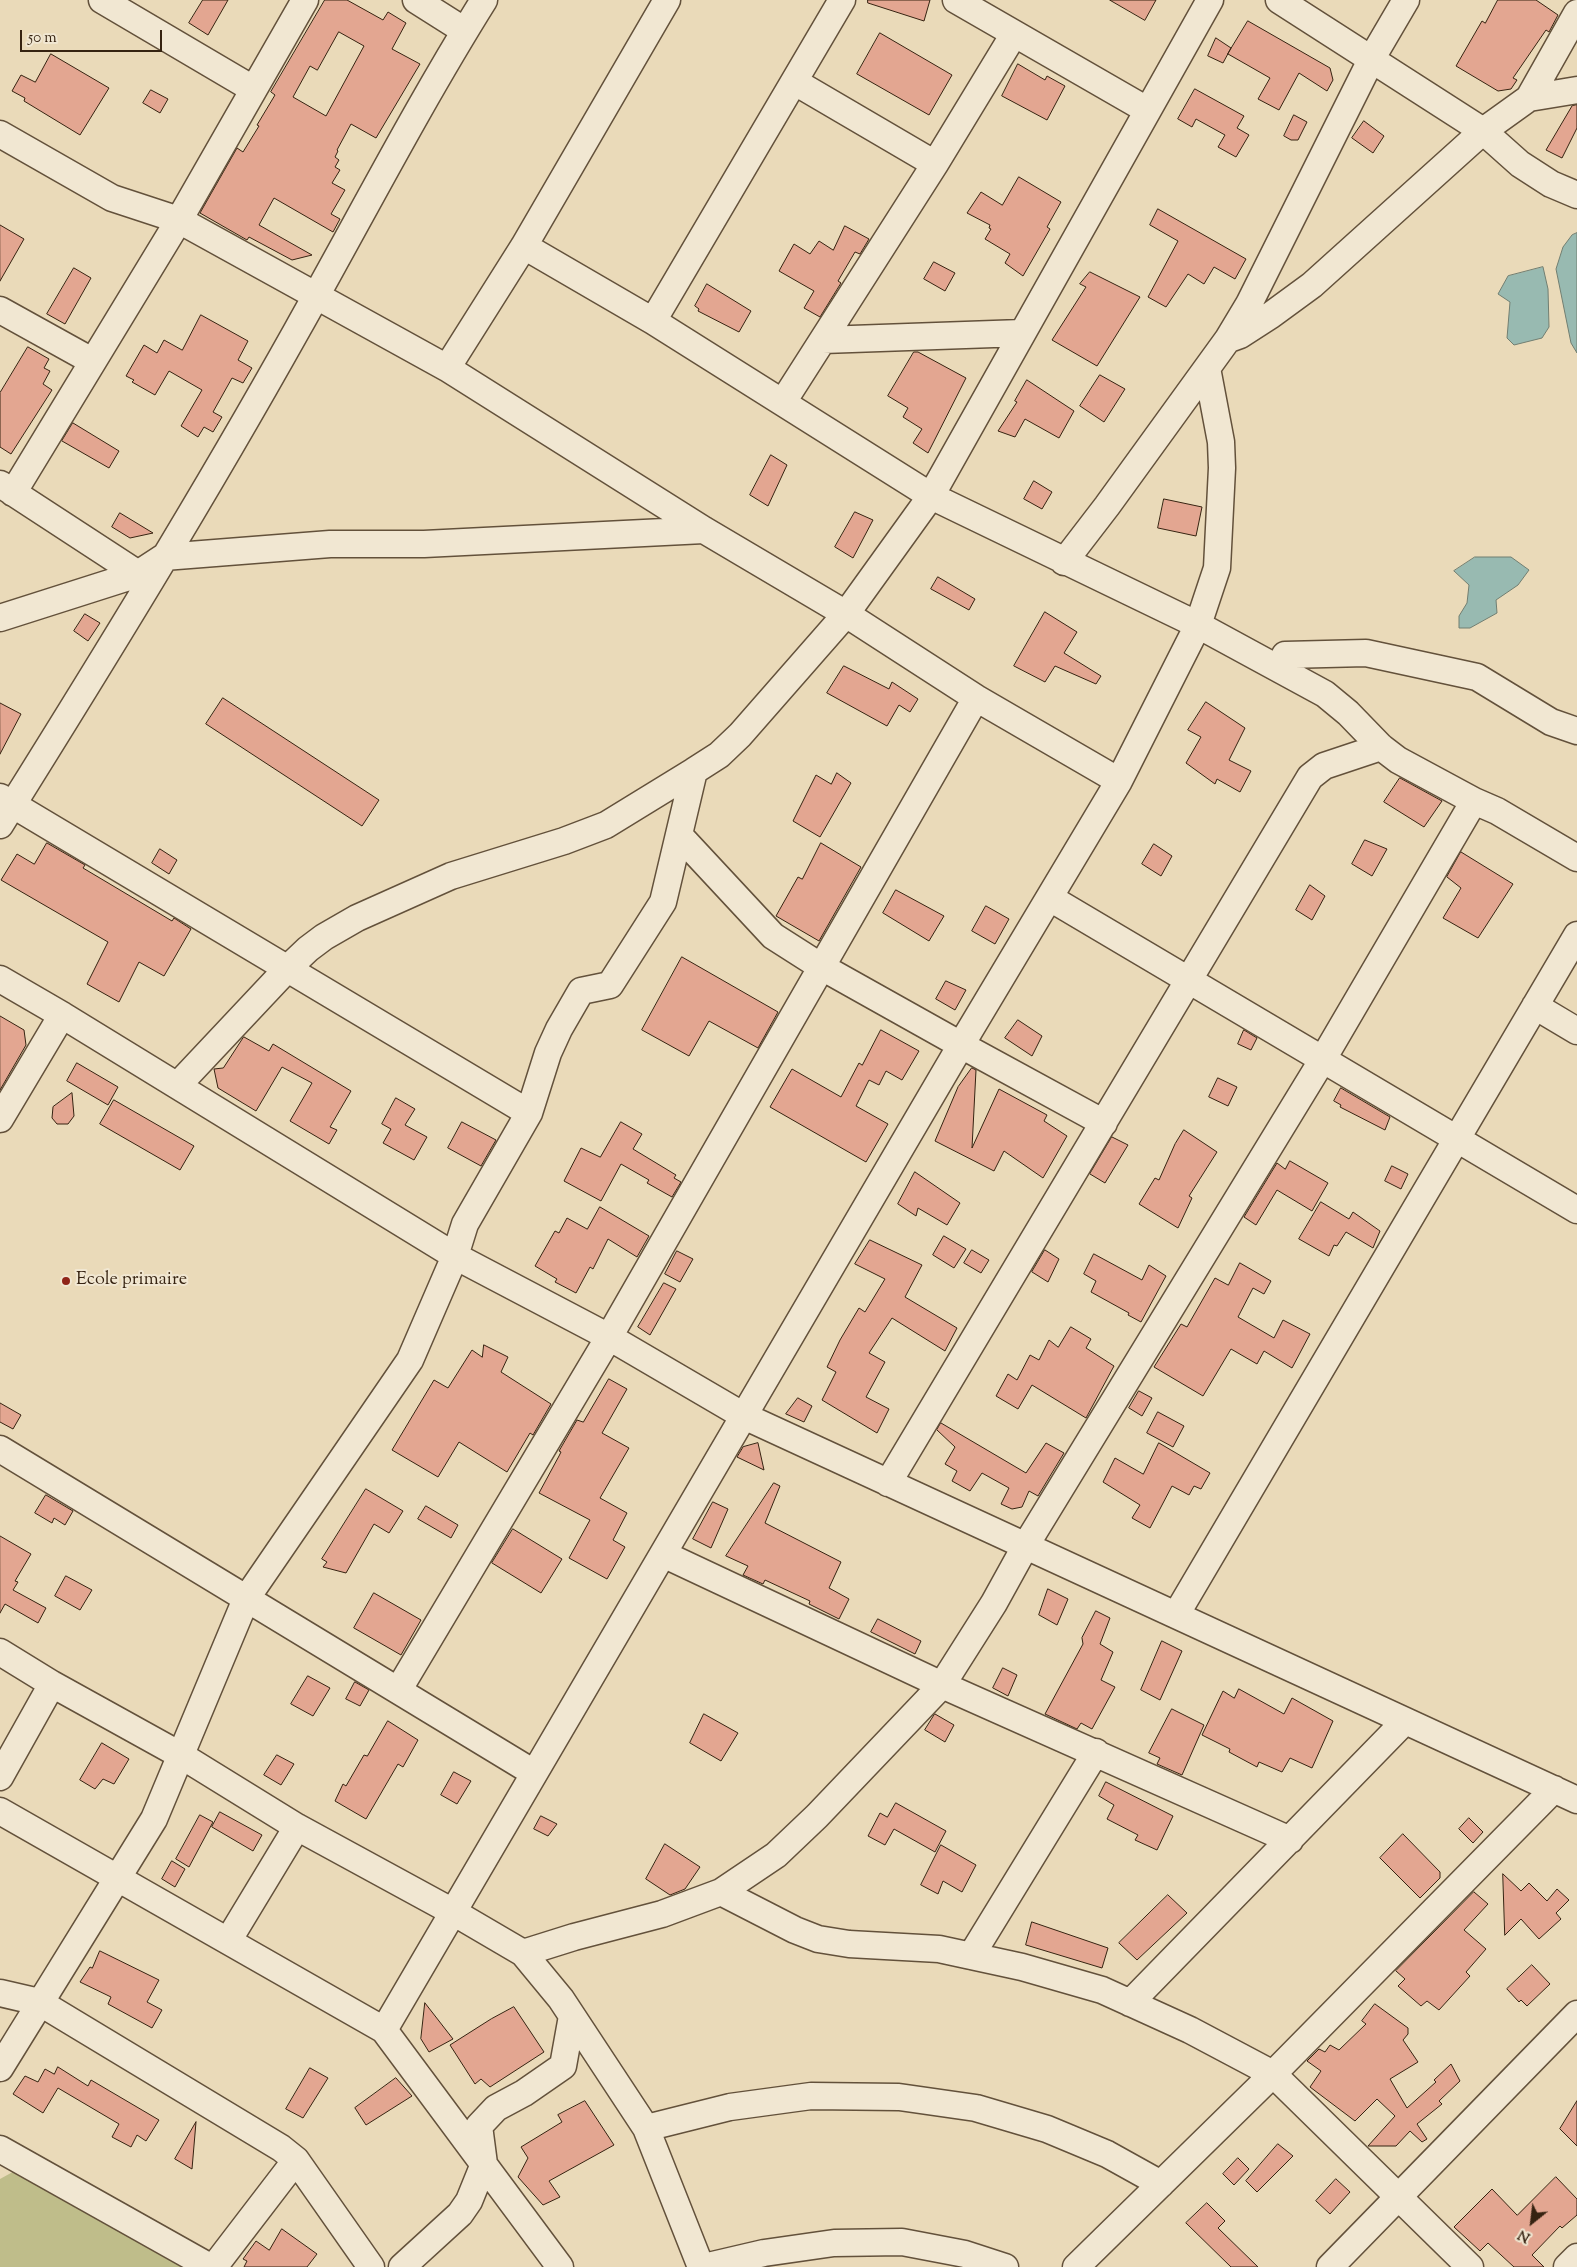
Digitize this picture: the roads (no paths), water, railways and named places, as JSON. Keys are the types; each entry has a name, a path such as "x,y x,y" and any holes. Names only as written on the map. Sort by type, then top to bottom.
{"street":[{"path":"102,0 253,89"},
{"path":"138,574 6,489 92,361 179,220 305,0"},
{"path":"416,0 464,31"},
{"path":"484,0 464,31 315,295 298,329 164,557 85,690 4,809 288,968 529,1113"},
{"path":"653,321 842,0"},
{"path":"956,0 1146,110"},
{"path":"178,1085 308,949 357,918 451,876 606,826 719,755 740,735 846,614 931,496 1146,110 1210,0"},
{"path":"1279,0 1483,131 1520,164 1551,184 1577,195"},
{"path":"1064,562 1108,506 1228,340 1249,304 1372,58 1406,0"},
{"path":"447,368 524,246 664,1"},
{"path":"1228,340 1252,327 1312,285 1483,131 1529,98 1577,13"},
{"path":"783,402 935,164 1014,34"},
{"path":"795,82 935,164"},
{"path":"1529,98 1577,90"},
{"path":"0,134 112,198 179,220 447,368 704,530 846,614 976,698 1119,781"},
{"path":"524,246 653,321 931,496 1064,562 1198,625 1325,694 1348,713 1380,747 1398,760 1474,801 1497,811 1577,858"},
{"path":"0,310 92,361"},
{"path":"823,340 1022,333"},
{"path":"384,2030 961,1045 1119,781 1198,625 1217,568 1222,468 1222,442 1207,368"},
{"path":"0,618 138,574 164,557 330,544 424,544 704,530"},
{"path":"1284,655 1366,653 1477,677 1551,722 1577,731"},
{"path":"399,1689 609,1336 820,966 976,698"},
{"path":"888,1482 1190,981 1310,777 1324,766 1380,747"},
{"path":"0,2068 39,2002 154,1820 246,1599 410,1360 455,1256 465,1224 529,1113 548,1053 559,1029 581,991 610,985 663,902 694,771"},
{"path":"523,1953 574,1937 662,1914 721,1892 776,1854 810,1823 942,1685 994,1603 1026,1545 1323,1059 1474,801"},
{"path":"679,835 768,932 820,966 1104,1124"},
{"path":"1050,898 1577,1210"},
{"path":"1176,1615 1577,935"},
{"path":"0,979 178,1085 455,1256 609,1336 744,1416 1577,1800"},
{"path":"1535,1006 1577,1031"},
{"path":"0,1119 62,1015"},
{"path":"0,1449 534,1772"},
{"path":"663,1554 942,1685 1290,1840"},
{"path":"0,1652 52,1684 182,1756 297,1827 453,1912 523,1953 542,1974 572,2016 646,2128 703,2267 739,2264 764,2253 834,2243 902,2242 965,2254 1005,2267"},
{"path":"0,1777 52,1684"},
{"path":"1130,2003 1405,1721"},
{"path":"971,1956 1096,1752"},
{"path":"1076,2267 1273,2074 1554,1789"},
{"path":"0,1811 384,2030 560,2267"},
{"path":"228,1941 297,1827"},
{"path":"721,1892 795,1930 818,1939 849,1944 940,1949 1022,1967 1102,1990 1190,2030 1273,2074 1470,2267"},
{"path":"0,1993 39,2002 281,2148 296,2160 370,2267"},
{"path":"1330,2267 1577,2014"},
{"path":"402,2267 460,2214 469,2201 484,2164 479,2126 496,2108 524,2093 563,2066 572,2016"},
{"path":"646,2128 730,2106 811,2096 899,2098 976,2108 1047,2129 1107,2154 1160,2184"},
{"path":"0,2149 210,2267"},
{"path":"214,2267 296,2160"},
{"path":"1567,2267 1577,2257"}],"water":[{"path":"1577,233 1577,353 1571,343 1556,269 1563,247 1572,235"},
{"path":"1543,267 1548,289 1549,327 1542,338 1514,345 1507,338 1510,302 1498,294 1508,276"},
{"path":"1475,557 1511,557 1529,570 1518,585 1496,600 1497,613 1470,628 1459,628 1459,616 1467,603 1469,585 1454,571"}],"place":[{"name":"Ecole primaire","path":"66,1281"}]}
